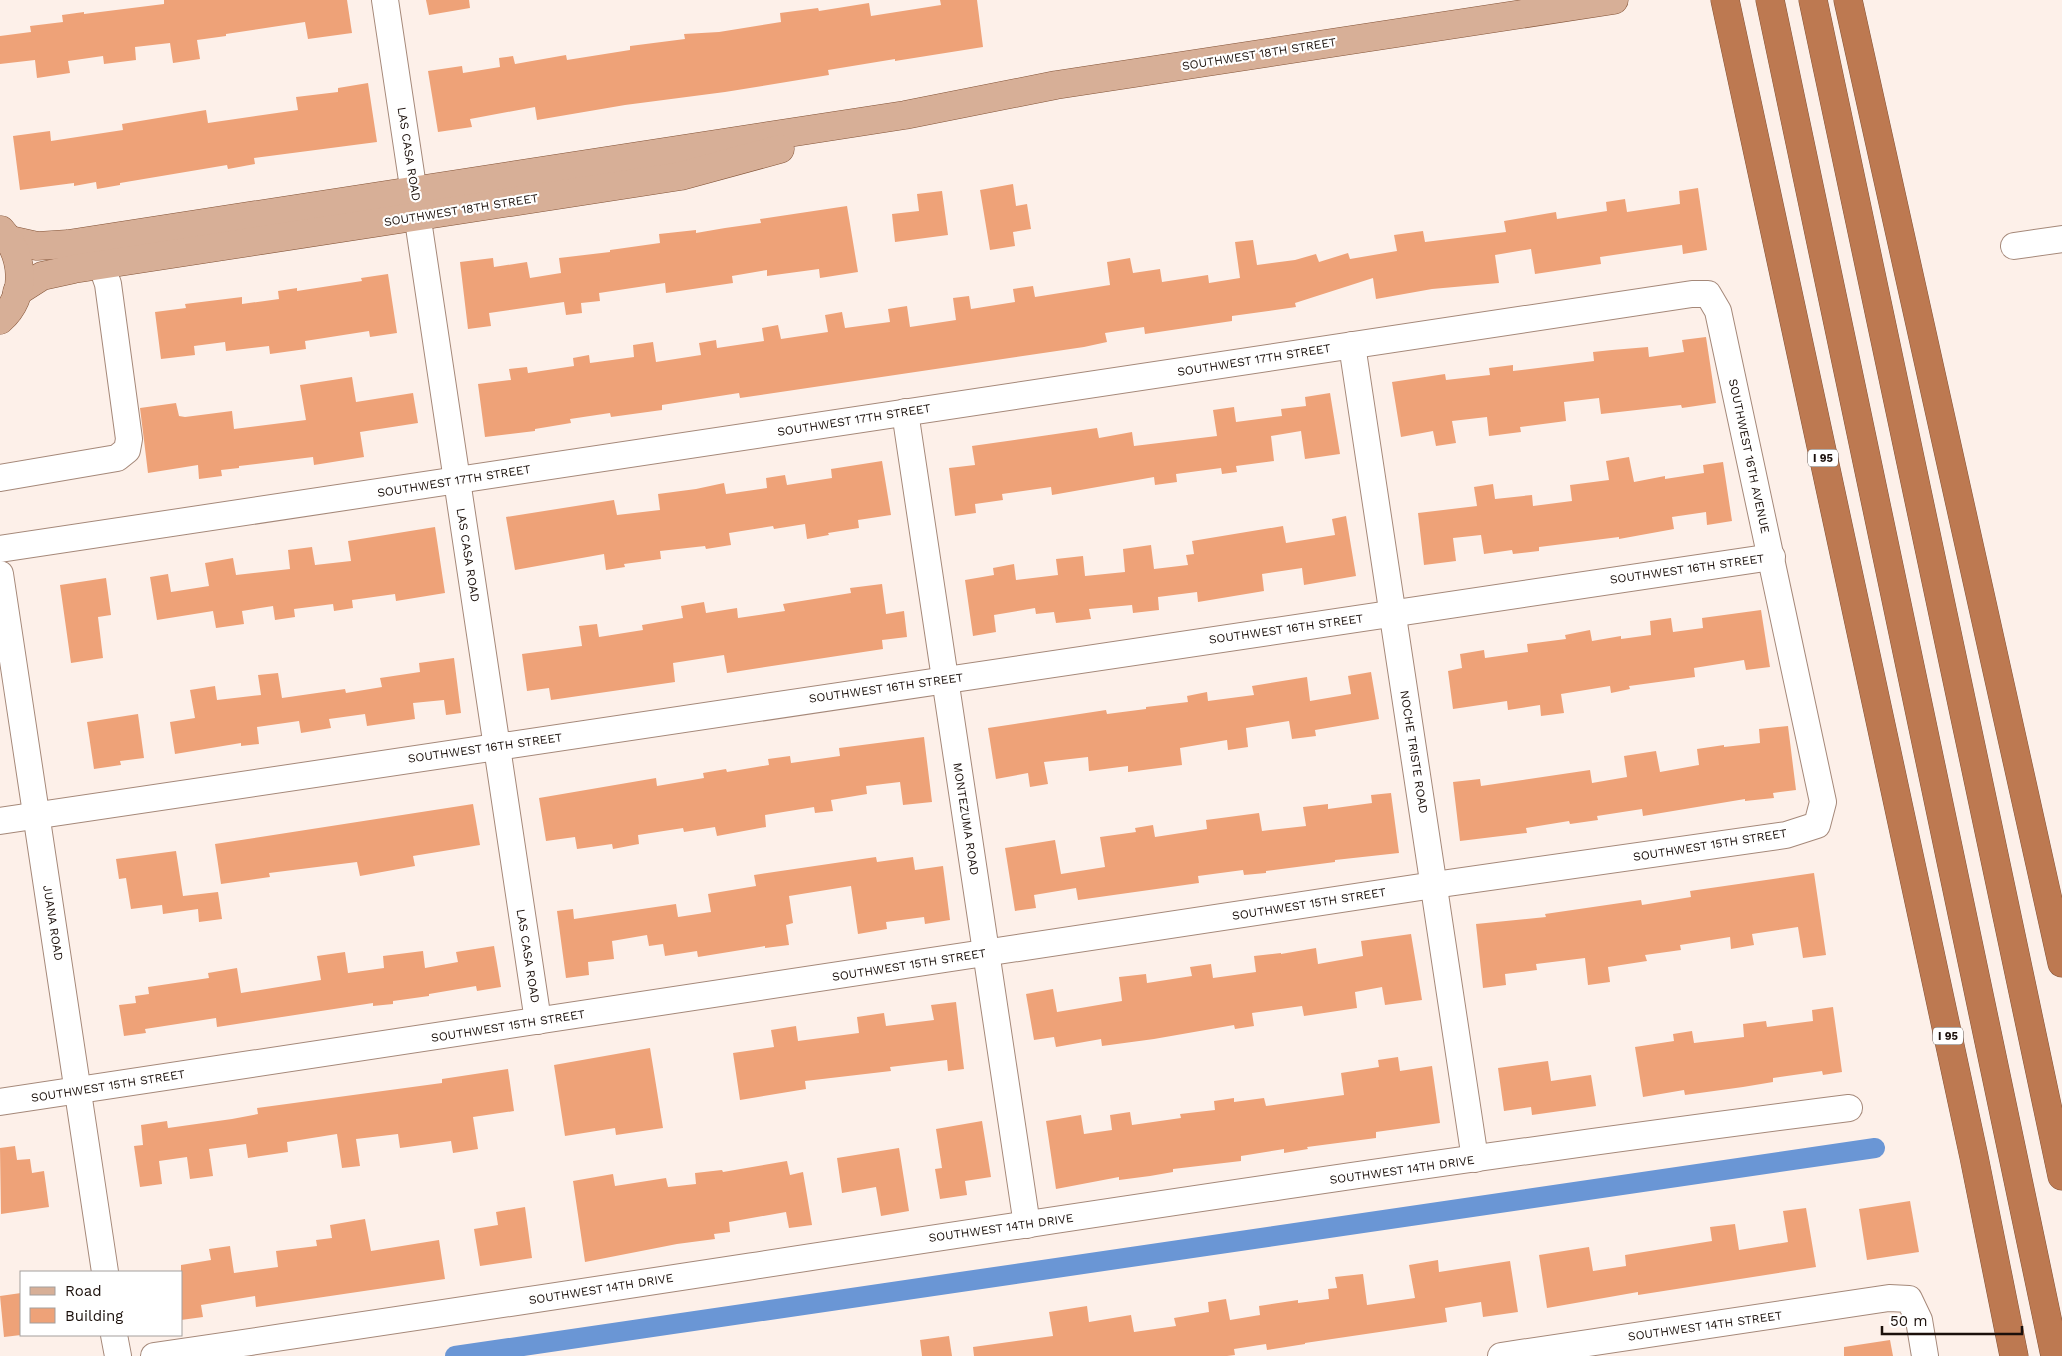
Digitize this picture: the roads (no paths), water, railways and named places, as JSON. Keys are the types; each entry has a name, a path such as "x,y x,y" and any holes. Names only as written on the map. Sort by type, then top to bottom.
{"highway":[{"name":"I 95","path":"1725,0 1974,1157 2014,1356"},
{"path":"1770,0 2055,1356"},
{"path":"1813,0 2062,1176"},
{"path":"1848,0 2062,963"},
{"path":"1974,1157 2032,1356"}],"main road":[{"name":"SOUTHWEST 18TH STREET","path":"17,292 42,276 100,252 417,203 681,176 905,115 1056,85 1614,0"},
{"name":"SOUTHWEST 18TH STREET","path":"5,234 37,246 100,252"},
{"path":"0,320 12,306 20,279 19,265 5,234"}],"street":[{"name":"LAS CASA ROAD","path":"385,0 417,203 538,1021"},
{"path":"2014,246 2062,239"},
{"path":"0,478 118,458 127,450 129,439 108,284 100,252"},
{"name":"SOUTHWEST 17TH STREET","path":"0,549 1692,294 1708,294"},
{"name":"SOUTHWEST 16TH AVENUE","path":"1708,294 1718,311 1823,802 1817,825"},
{"name":"NOCHE TRISTE ROAD","path":"1352,345 1475,1160"},
{"name":"MONTEZUMA ROAD","path":"905,412 1027,1225"},
{"name":"SOUTHWEST 16TH STREET","path":"0,821 1772,557"},
{"name":"JUANA ROAD","path":"0,574 105,1271"},
{"name":"SOUTHWEST 15TH STREET","path":"0,1102 1434,886 1786,835 1817,825"},
{"name":"SOUTHWEST 14TH DRIVE","path":"154,1356 1669,1131 1849,1108"},
{"name":"SOUTHWEST 14TH STREET","path":"1501,1356 1889,1298 1910,1300 1919,1320 1925,1356"},
{"path":"114,1336 118,1356"}],"waterway":[{"path":"455,1356 1875,1148"}]}
